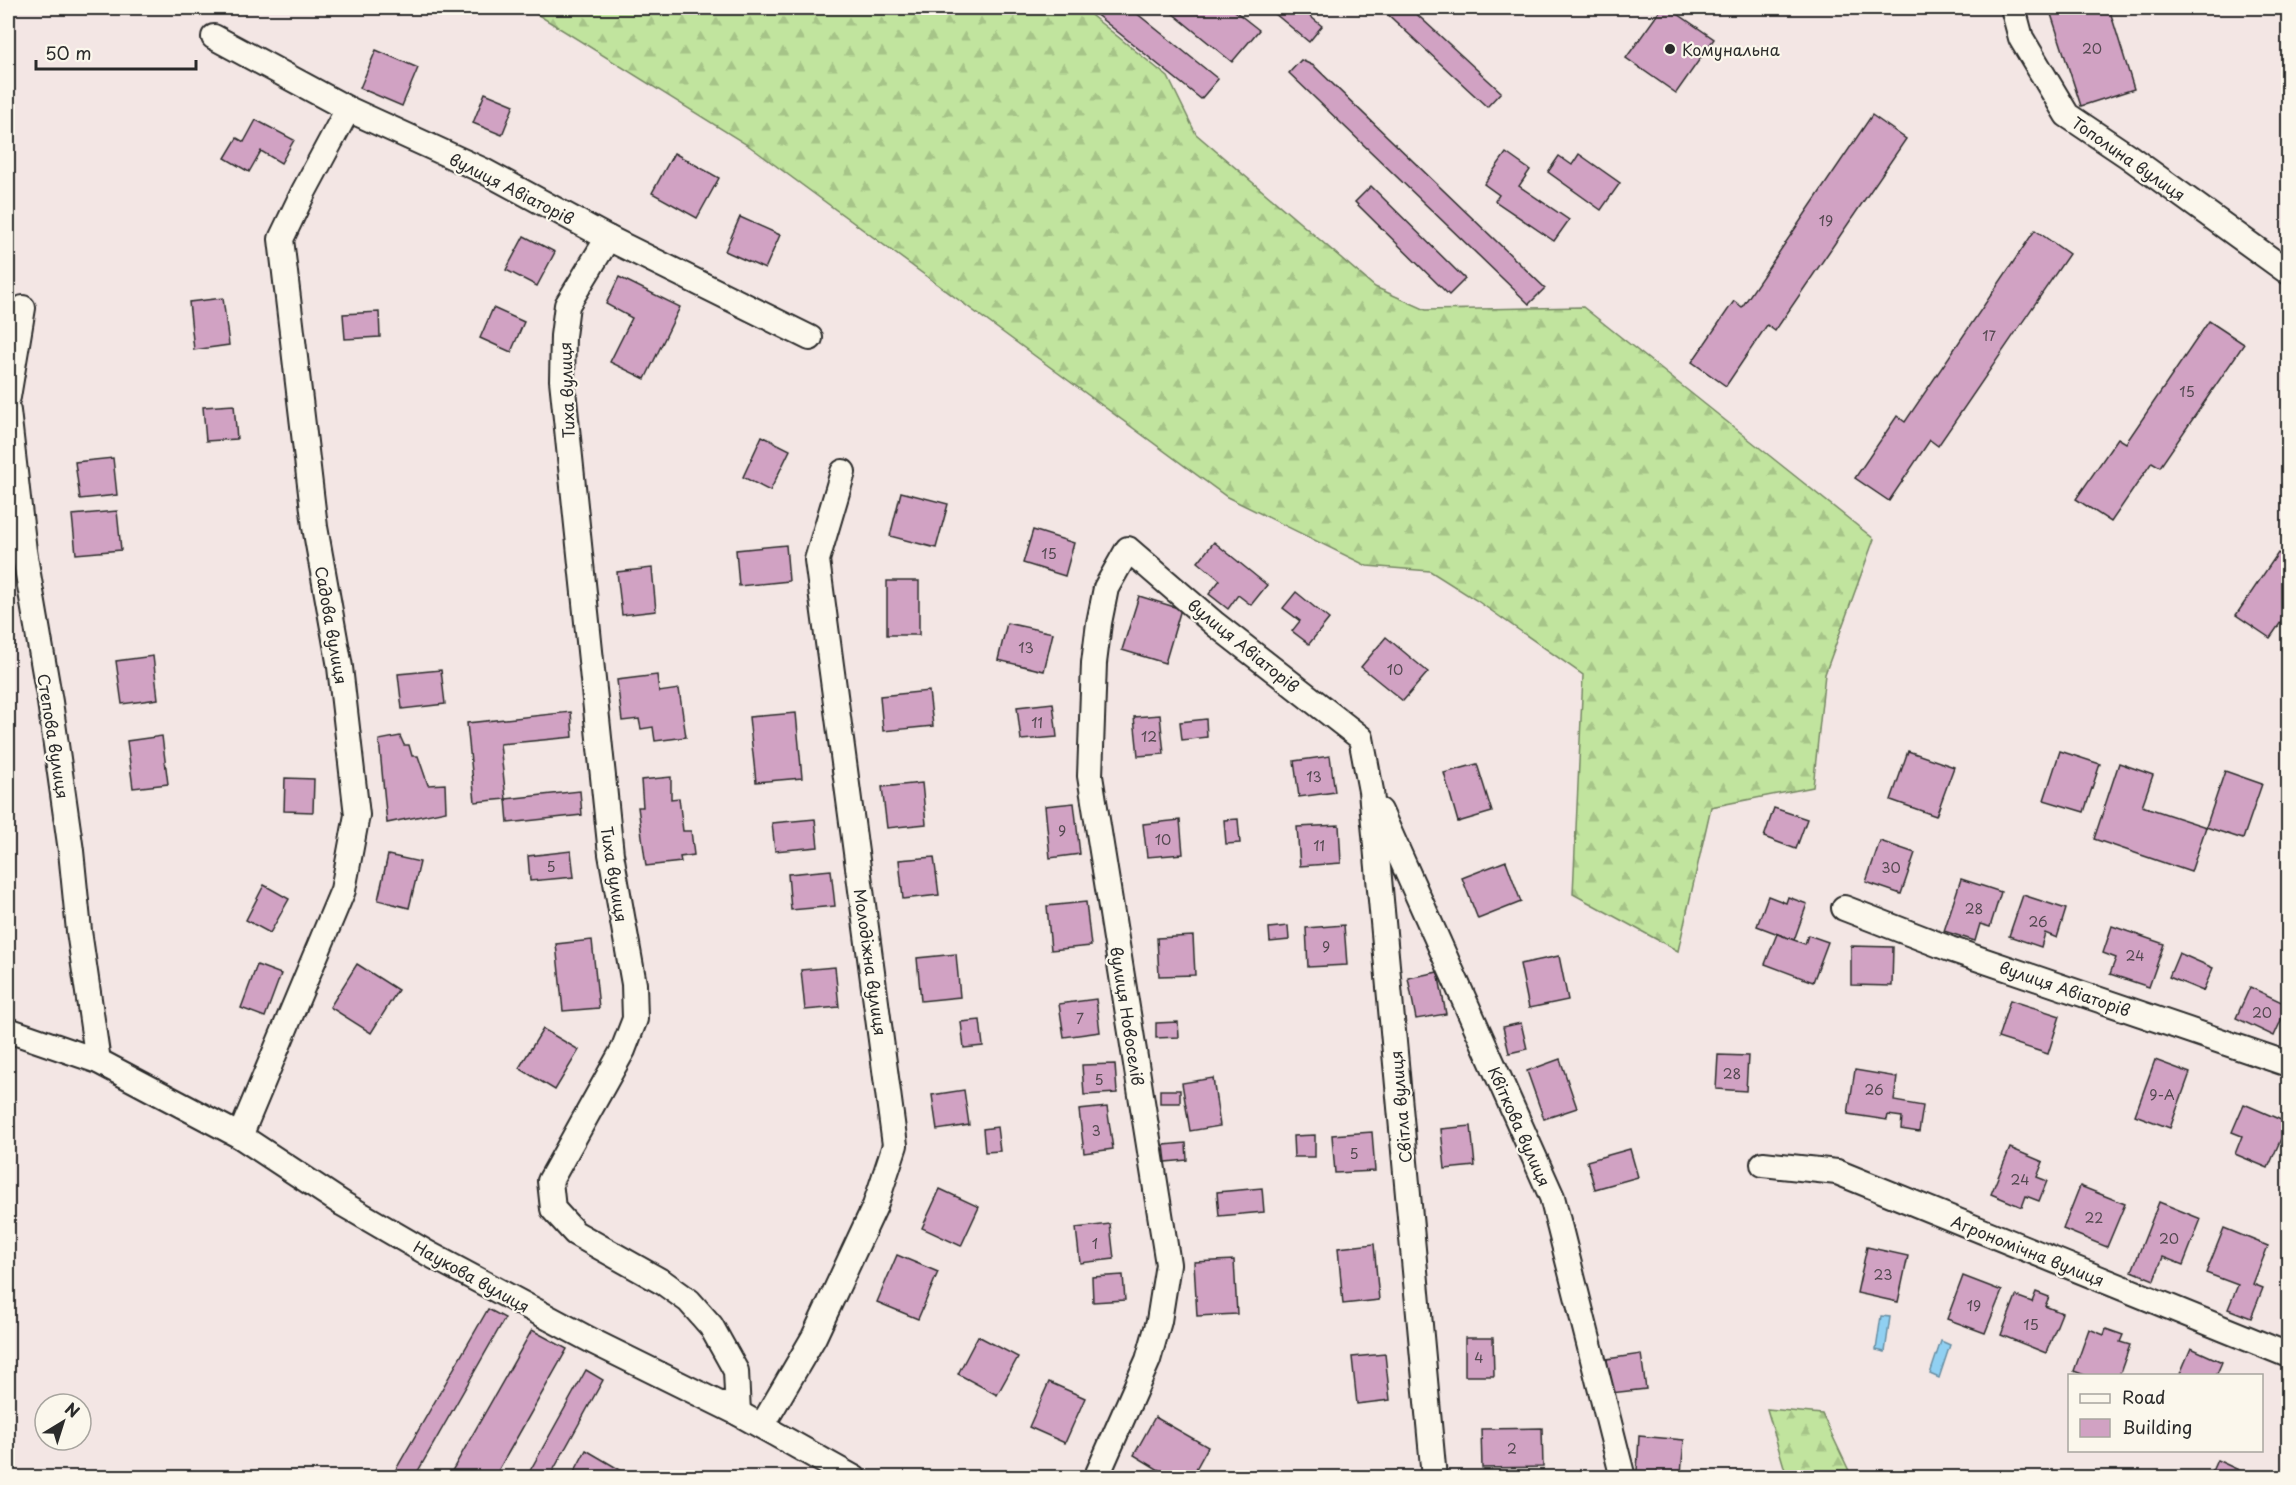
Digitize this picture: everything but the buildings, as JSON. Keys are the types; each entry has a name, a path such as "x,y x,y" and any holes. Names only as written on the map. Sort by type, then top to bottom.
{"street":[{"name":"Тополина вулиця","path":"2013,8 2021,38 2067,115 2289,272"},
{"name":"вулиця Авіаторів","path":"214,37 348,109 484,171 608,238 810,338"},
{"name":"Садова вулиця","path":"240,1136 343,890 357,815 340,667 315,527 281,238 348,109"},
{"name":"Тиха вулиця","path":"608,238 567,305 563,336 562,380 609,842 634,984 635,1020 623,1050 550,1181 553,1209 575,1233 664,1283 689,1301 711,1326 736,1371 738,1413"},
{"path":"8,397 23,308"},
{"name":"Степова вулиця","path":"8,411 24,551 51,713 98,1060"},
{"name":"Молодіжна вулиця","path":"762,1426 814,1337 875,1206 895,1145 817,560 843,472"},
{"name":"вулиця Авіаторів","path":"1128,549 1215,624 1361,738"},
{"name":"вулиця Новоселів","path":"1096,1478 1148,1360 1159,1321 1168,1264 1090,776 1094,663 1099,623 1106,588 1128,549"},
{"name":"Світла вулиця","path":"1361,738 1371,791 1434,1478"},
{"name":"Квіткова вулиця","path":"1371,791 1552,1197 1623,1478"},
{"name":"вулиця Авіаторів","path":"1844,908 1950,949 2289,1064"},
{"name":"Наукова вулиця","path":"8,1030 98,1060 240,1136 343,1204 429,1254 594,1342 738,1413 854,1478"},
{"name":"Агрономічна вулиця","path":"1763,1164 1837,1172 2289,1355"}],"green space":[{"path":"527,8 1082,8 1168,77 1196,134 1375,287 1426,310 1583,307 1874,539 1825,674 1813,787 1711,807 1678,951 1573,894 1583,675 1476,600 1430,571 1367,566 1227,497 749,146"},
{"path":"1767,1409 1822,1414 1852,1477 1787,1477"}],"water":[{"path":"1881,1316 1890,1317 1885,1352 1876,1350"},
{"path":"1941,1341 1950,1345 1939,1378 1930,1374"}],"place":[{"name":"Комунальна","path":"1670,49"}]}
